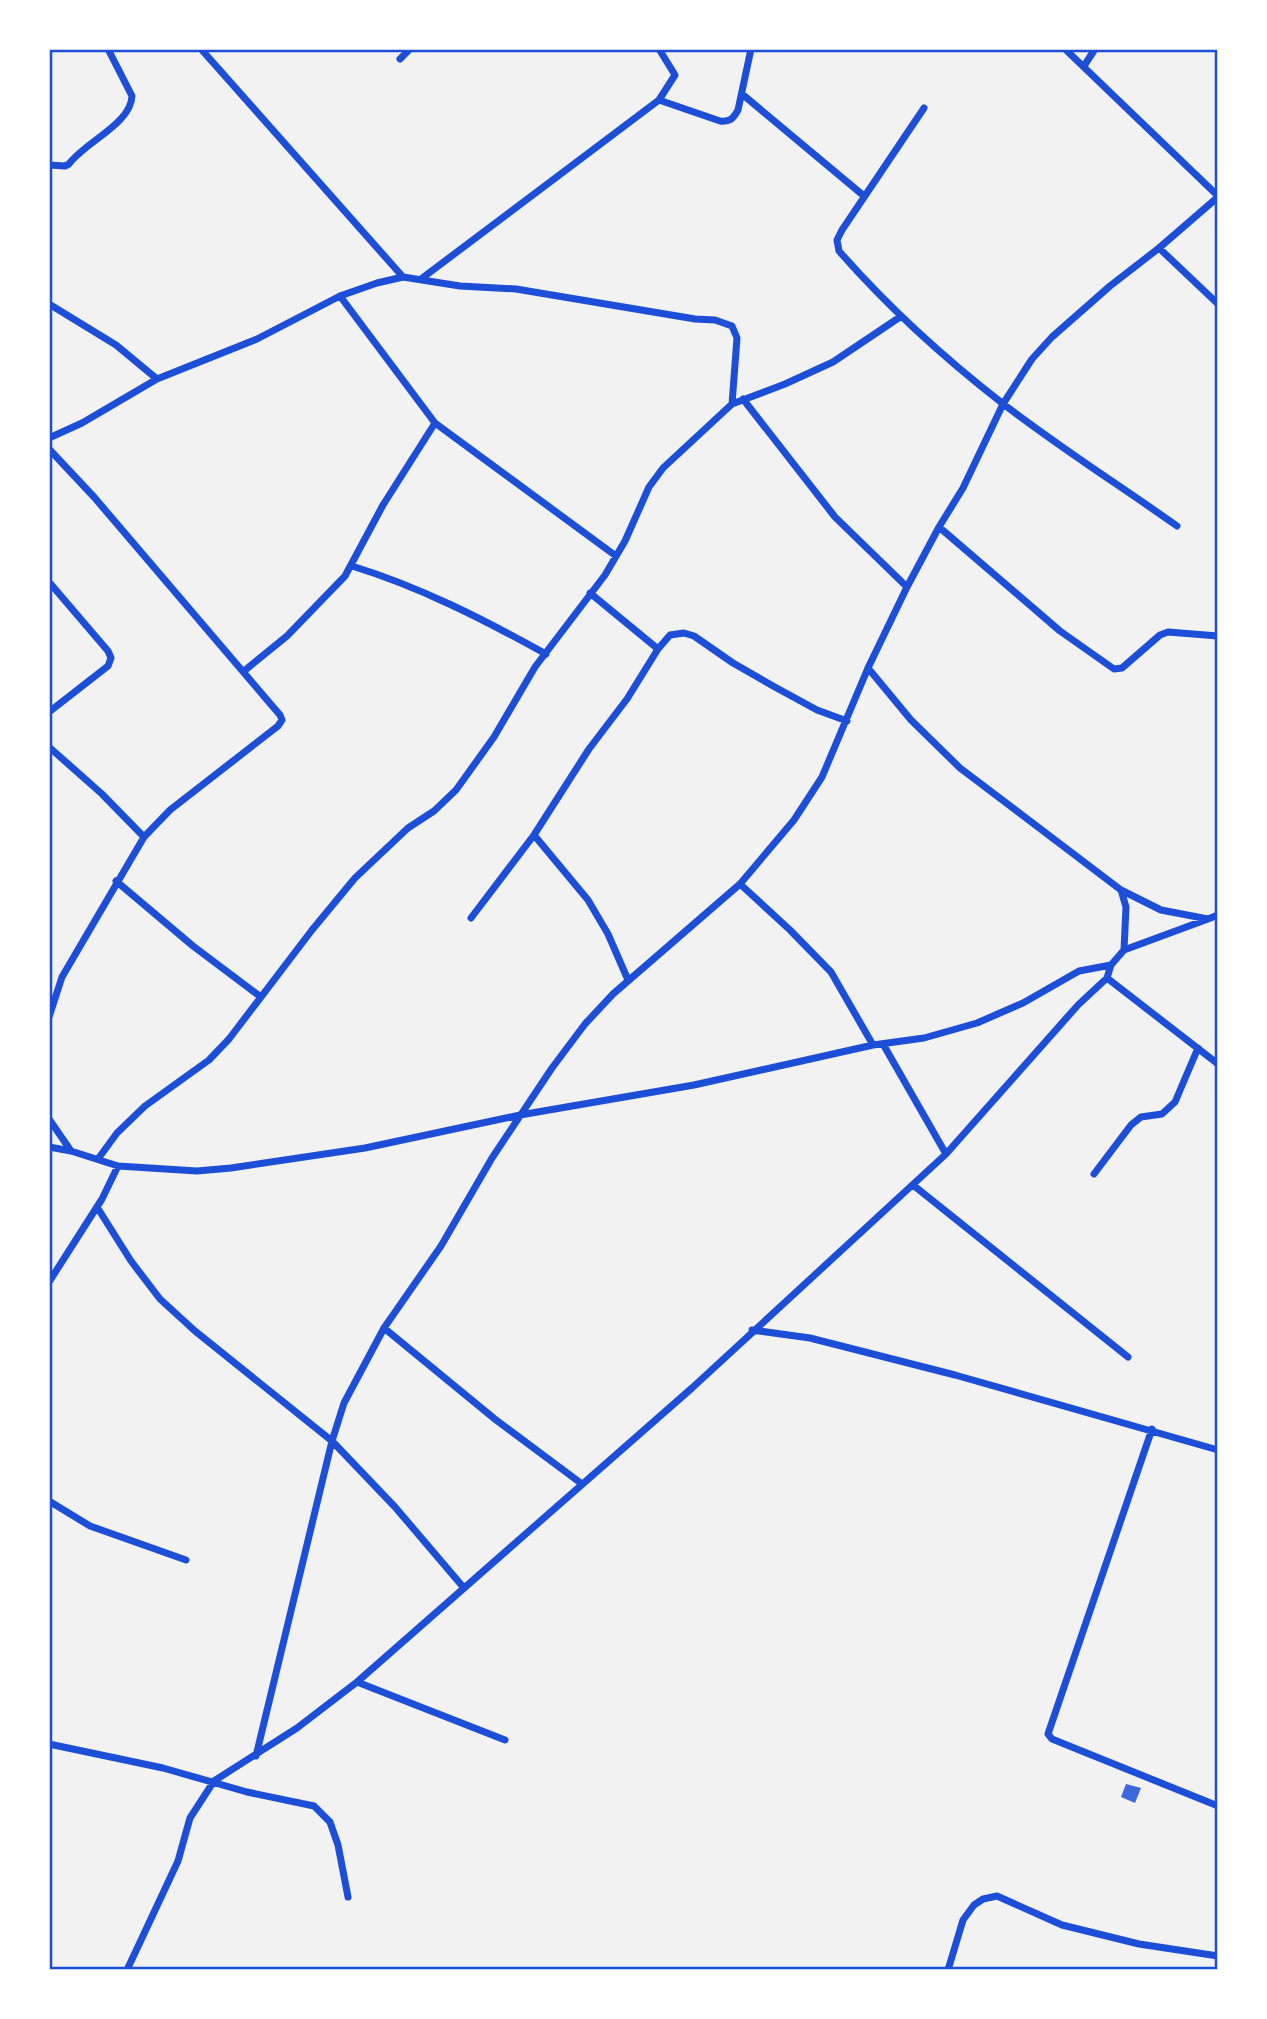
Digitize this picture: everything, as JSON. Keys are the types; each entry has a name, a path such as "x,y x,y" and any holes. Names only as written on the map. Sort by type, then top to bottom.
{"street":[{"path":"201,49 403,277"},
{"path":"400,59 410,49"},
{"path":"421,279 659,100 675,75 659,49"},
{"path":"659,100 728,122 738,110 751,49"},
{"path":"256,1756 332,1441 344,1403 384,1328 441,1246 520,1115 585,1024 628,980 740,884 794,820 822,777 868,668 907,587 963,488 1003,404 1032,359 1052,337 1110,286 1159,248 1218,196 1065,49"},
{"path":"1084,66 1095,49"},
{"path":"49,165 69,164 91,142 114,127 129,108 132,96 110,50"},
{"path":"742,94 864,196"},
{"path":"925,108 837,240 839,251 900,317 1003,404 1177,526"},
{"path":"1159,248 1218,304"},
{"path":"49,438 82,423 157,379 257,339 340,296 403,277 460,286 516,289 715,320 732,327 737,338 732,404"},
{"path":"340,296 435,423 616,556"},
{"path":"49,304 116,345 157,379"},
{"path":"98,1159 117,1133 145,1106 209,1060 229,1039 355,878 408,828 434,811 456,790 487,747 535,667 616,556 649,487 663,468 732,404 833,362 900,317"},
{"path":"743,400 835,517 907,587"},
{"path":"244,671 287,636 334,590 352,566 383,505 435,423"},
{"path":"49,449 244,671 282,720 278,726 170,810 144,837 62,977 49,1017"},
{"path":"939,527 1060,631 1114,669 1122,668 1160,635 1168,632 1218,636"},
{"path":"352,566 395,579 445,601 546,654"},
{"path":"49,582 108,651 111,659 108,666 49,712"},
{"path":"590,593 658,649"},
{"path":"471,918 534,835 670,635 684,633 694,636 773,686 817,709 848,720"},
{"path":"868,668 911,720 960,768 1121,891 1161,910 1208,919"},
{"path":"49,747 102,794 144,837"},
{"path":"534,835 588,900 608,934 628,980"},
{"path":"117,881 193,946 261,997"},
{"path":"740,884 831,972 873,1045"},
{"path":"1121,891 1126,907 1124,950"},
{"path":"127,1970 178,1861 190,1818 215,1782 256,1756 358,1682 692,1388 946,1154 1078,1005 1107,978 1111,965 1124,950 1218,915"},
{"path":"49,1147 117,1166 197,1171 377,1146 520,1115 695,1085 873,1045 924,1038 977,1023 1023,1003 1079,971 1111,965"},
{"path":"1107,978 1218,1064"},
{"path":"883,1044 946,1154"},
{"path":"1094,1174 1131,1125 1141,1117 1161,1114 1175,1102 1198,1048"},
{"path":"49,1119 71,1151"},
{"path":"49,1282 97,1208 117,1166"},
{"path":"913,1185 1128,1357"},
{"path":"97,1208 131,1261 160,1299 195,1331 332,1441 395,1507 464,1588"},
{"path":"384,1328 496,1420 582,1485"},
{"path":"752,1330 810,1338 1152,1429 1218,1450"},
{"path":"1152,1429 1048,1734 1052,1740 1218,1806"},
{"path":"49,1501 90,1525 186,1560"},
{"path":"358,1682 505,1740"},
{"path":"49,1744 314,1806 330,1822 338,1845 348,1897"},
{"path":"948,1970 963,1920 974,1905 983,1899 997,1896 1062,1925 1139,1944 1218,1955"}],"building":[{"path":"1126,1784 1141,1788 1135,1803 1121,1797"}]}
